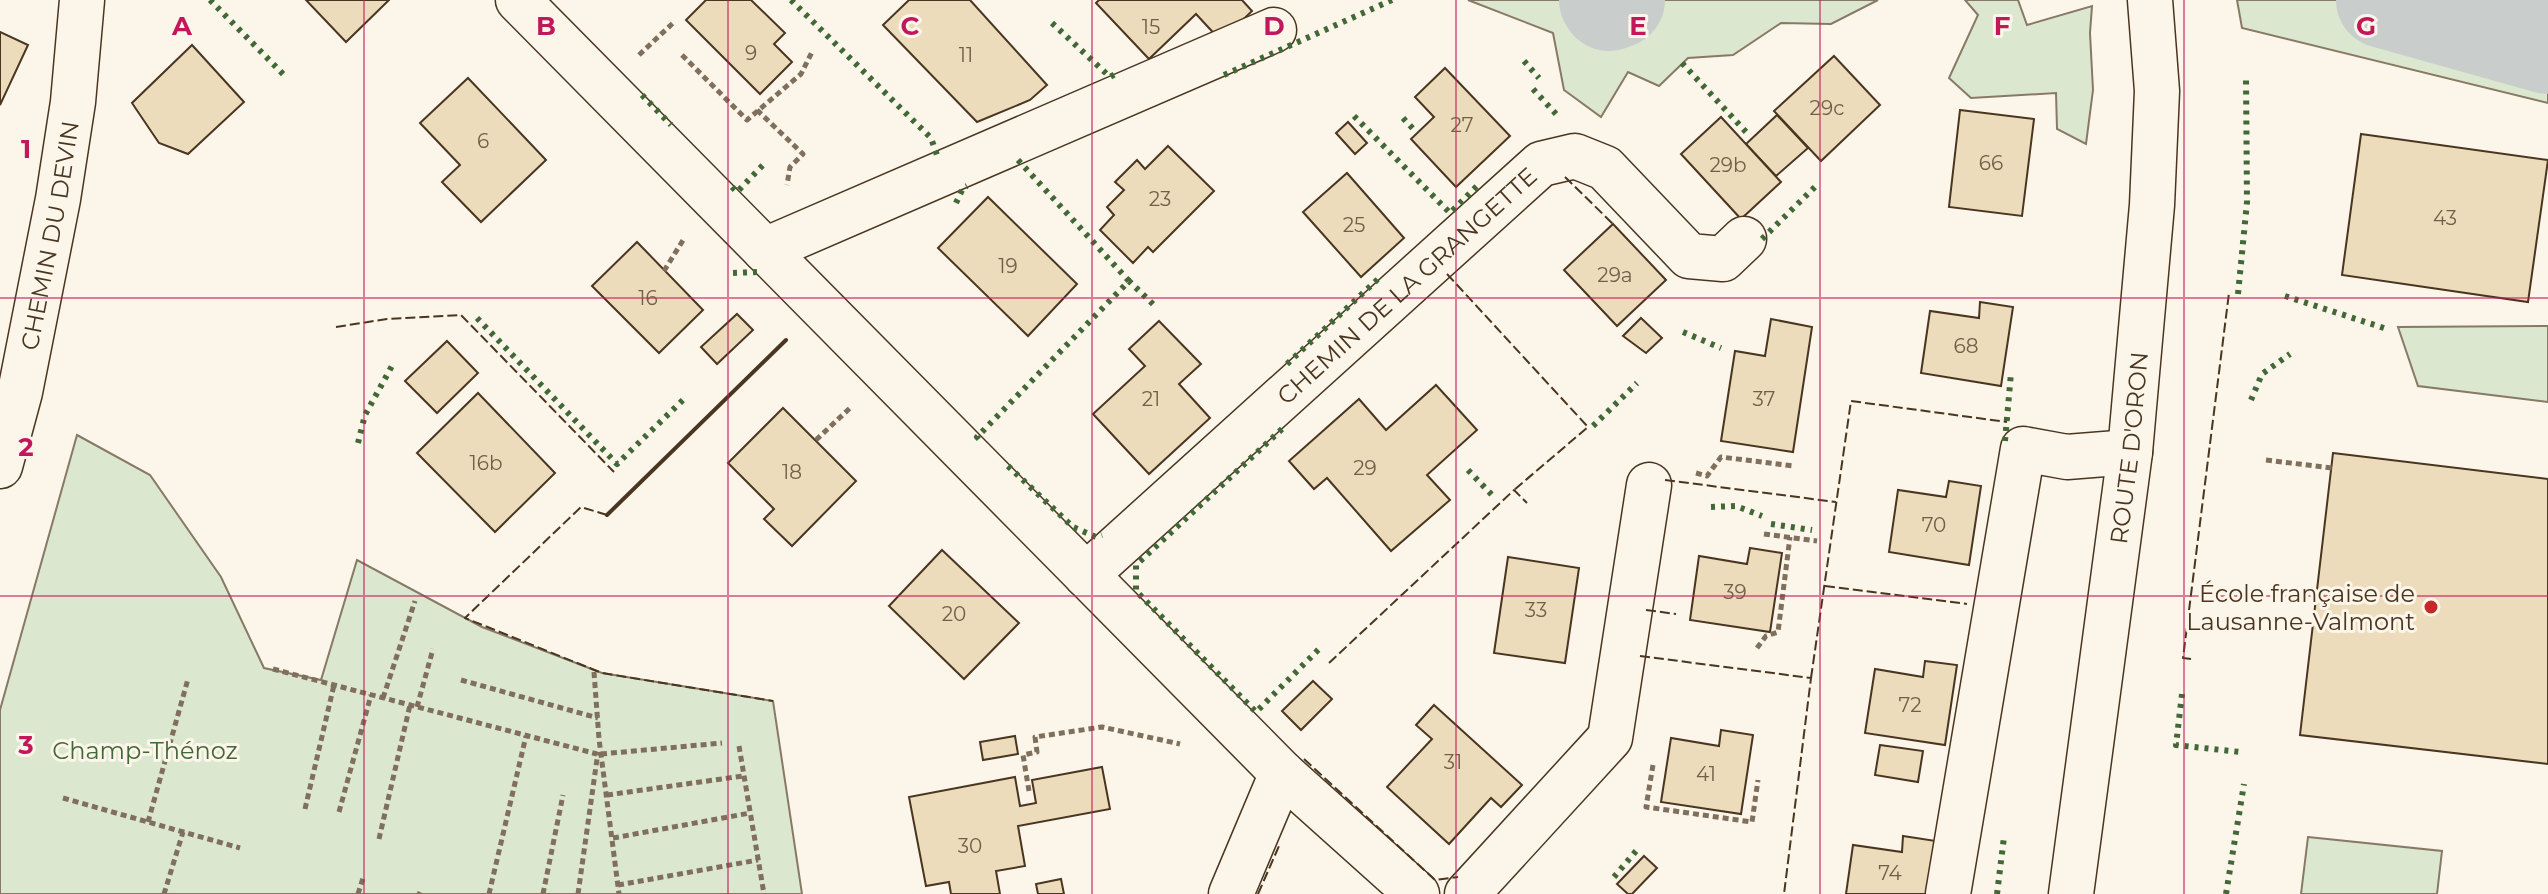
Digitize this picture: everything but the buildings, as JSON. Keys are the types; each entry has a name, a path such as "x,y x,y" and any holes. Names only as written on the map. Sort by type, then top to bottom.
{"street":[{"name":"CHEMIN DU DEVIN","path":"0,466 20,392 58,199 73,102 82,0"},
{"path":"518,0 1282,773 1417,894"},
{"name":"ROUTE D'ORON","path":"2071,894 2130,452 2152,205 2157,91 2150,0"},
{"path":"765,250 1274,30"},
{"name":"CHEMIN DE LA GRANGETTE","path":"1086,575 1541,164 1575,156 1605,168 1689,256 1723,259 1744,239"},
{"path":"1948,894 2023,449 2067,457 2130,452"},
{"path":"1467,894 1610,738 1649,485"},
{"path":"1231,894 1282,773"}],"path":[{"path":"682,55 747,120 801,74 812,52"},
{"path":"757,110 803,154 790,167 786,190"},
{"path":"1693,473 1707,476 1721,457 1793,466"},
{"path":"2266,460 2332,468"},
{"path":"1764,534 1817,541"},
{"path":"1757,648 1766,636 1778,632 1790,537"},
{"path":"383,698 415,601"},
{"path":"379,839 413,706 433,649"},
{"path":"273,669 599,754 722,743"},
{"path":"578,894 599,754 594,672"},
{"path":"148,822 188,679"},
{"path":"461,680 598,718"},
{"path":"305,809 334,685"},
{"path":"339,812 371,695"},
{"path":"1029,791 1023,755 1037,752 1035,737 1102,727 1185,745"},
{"path":"489,894 526,736"},
{"path":"739,746 764,894"},
{"path":"1655,753 1646,807 1752,822 1758,780"},
{"path":"599,754 619,894"},
{"path":"607,795 743,776"},
{"path":"543,894 563,795"},
{"path":"63,798 240,848"},
{"path":"613,838 750,813"},
{"path":"164,894 183,832"},
{"path":"618,885 758,860"},
{"path":"358,894 363,878"}],"green space":[{"path":"1468,0 1878,0 1831,24 1781,23 1733,55 1688,58 1659,86 1628,72 1601,117 1564,90 1553,33"},
{"path":"1965,0 2018,0 2027,25 2092,6 2093,90 2086,144 2057,129 2056,93 1971,98 1949,78 1978,15"},
{"path":"2237,0 2548,0 2548,103 2242,28"},
{"path":"2548,326 2548,402 2418,386 2398,327"},
{"name":"Champ-Thénoz","path":"77,435 150,475 221,577 264,668 321,680 357,560 482,627 602,673 773,701 802,894 0,894 0,710"},
{"path":"2308,837 2442,851 2437,894 2301,894"}],"waterway":[{"path":"1607,0 1609,3 1617,0"},
{"path":"2384,0 2548,46"}],"hedge":[{"path":"210,0 284,75"},
{"path":"791,0 931,138 937,155 933,157"},
{"path":"1224,75 1392,0"},
{"path":"1052,23 1110,77 1117,73"},
{"path":"1524,61 1539,78"},
{"path":"1682,63 1747,133"},
{"path":"2238,294 2247,202 2246,78"},
{"path":"1533,89 1556,114"},
{"path":"642,95 671,125"},
{"path":"1354,116 1450,213 1477,186"},
{"path":"1403,118 1417,133"},
{"path":"1018,160 1129,281"},
{"path":"732,187 737,192 763,165"},
{"path":"1762,239 1819,183"},
{"path":"956,203 967,186"},
{"path":"733,273 758,272 756,270"},
{"path":"1287,364 1378,279"},
{"path":"979,439 977,437 1129,281 1157,308"},
{"path":"2285,296 2387,329"},
{"path":"477,318 617,464 687,396"},
{"path":"1683,332 1721,348"},
{"path":"2251,400 2262,374 2290,354"},
{"path":"358,443 365,415 393,364"},
{"path":"2005,441 2011,373"},
{"path":"1593,426 1637,383"},
{"path":"1282,429 1136,565 1136,591 1256,712 1320,648"},
{"path":"1008,466 1073,527 1096,537 1102,535"},
{"path":"1468,470 1492,495"},
{"path":"1711,507 1736,506 1762,516"},
{"path":"1771,524 1812,530"},
{"path":"2182,694 2176,745 2240,752"},
{"path":"2226,894 2244,784"},
{"path":"1997,894 2004,837"},
{"path":"1614,877 1636,851"}],"fence":[{"path":"1565,177 1613,224"},
{"path":"1447,274 1588,427 1514,490"},
{"path":"2191,659 2183,658 2229,293"},
{"path":"336,327 387,319 461,315 614,472"},
{"path":"1811,678 1851,401 2007,422"},
{"path":"1665,480 1836,502"},
{"path":"1329,663 1514,490 1527,503"},
{"path":"607,515 581,507 465,618 602,673 773,701"},
{"path":"1825,586 1967,604"},
{"path":"1646,610 1676,614"},
{"path":"1640,656 1811,678 1784,894"},
{"path":"1304,759 1435,880 1458,877"},
{"path":"1258,894 1279,846"}],"wall":[{"path":"607,515 786,340"}],"place":[{"name":"École française de Lausanne-Valmont","path":"2431,607"}]}
